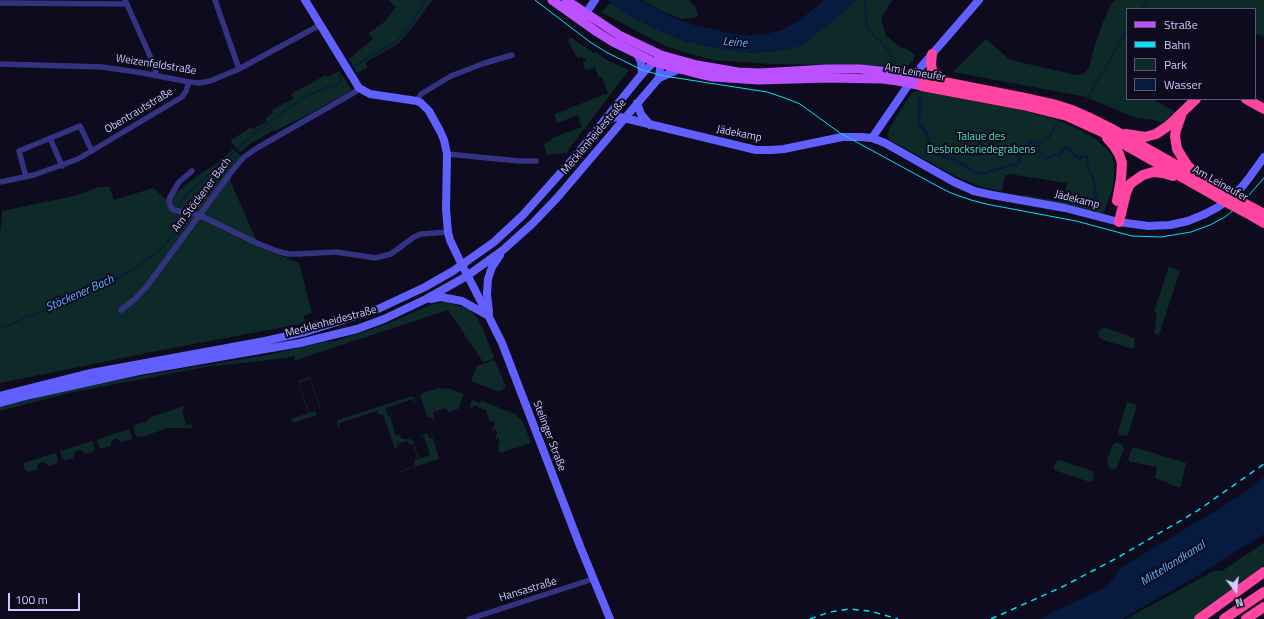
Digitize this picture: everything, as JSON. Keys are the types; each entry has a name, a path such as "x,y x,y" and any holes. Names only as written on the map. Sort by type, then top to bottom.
{"highway":[{"path":"932,54 932,70 945,82"},
{"name":"Am Leineufer","path":"918,80 945,82 1056,105 1088,117 1204,180 1217,194"},
{"name":"Am Leineufer","path":"918,80 1054,112 1073,119 1102,132 1248,210 1264,223"},
{"path":"1114,130 1145,137 1156,134 1172,128 1183,112 1195,100"},
{"path":"1248,100 1262,106"},
{"path":"1172,128 1180,156 1186,165 1204,180"},
{"path":"1102,132 1114,146 1122,163 1115,221"},
{"path":"1115,221 1130,184 1143,175 1153,172 1163,173 1217,194"},
{"name":"Am Leineufer","path":"1248,210 1264,214"},
{"path":"1199,619 1264,572"},
{"path":"1203,619 1264,580"},
{"path":"1224,619 1264,592"},
{"path":"1246,619 1264,607"},
{"path":"1256,619 1264,614"}],"main road":[{"path":"305,0 359,88 370,94 416,101"},
{"name":"Am Leineufer","path":"552,0 583,18 619,35 659,60 679,69 713,77 760,80 828,78 918,80"},
{"name":"Am Leineufer","path":"566,0 583,18 614,42 637,54 659,60 738,72 760,73 827,69 860,69 901,73 918,80"},
{"path":"872,138 918,80 932,54 979,0"},
{"path":"583,18 593,3"},
{"path":"637,54 641,62 642,74"},
{"path":"659,60 659,78 679,69"},
{"name":"Mecklenheidestraße","path":"0,396 91,373 265,341 305,332 378,309 425,287 462,265 494,242 523,215 573,159 642,74 659,60"},
{"name":"Mecklenheidestraße","path":"0,404 30,395 139,371 308,342 357,329 384,319 426,299 467,276 503,250 532,224 558,198 659,78"},
{"name":"Stelinger Straße","path":"416,101 421,102 425,106 436,122 444,140 447,154 446,200 448,232 453,247 502,343 593,579 610,619"},
{"path":"637,103 641,114 650,125"},
{"name":"Jädekamp","path":"605,121 616,117 756,150 784,149 842,137 872,138 885,143 954,182 974,191 1065,208 1115,221 1148,226 1188,221 1205,214 1228,200 1249,178 1264,157"},
{"path":"489,317 487,294 488,278 492,267 503,250"},
{"path":"426,299 441,297 462,301 489,317"}],"street":[{"path":"215,0 239,69"},
{"path":"0,3 126,2 155,68 156,76"},
{"name":"Weizenfeldstraße","path":"0,64 102,67 200,83 210,81 239,69 320,25"},
{"path":"416,101 421,94 451,76 482,64 512,55"},
{"name":"Obentrautstraße","path":"0,182 62,166 92,151 182,97 186,91 188,82"},
{"name":"Am Stöckener Bach","path":"121,310 148,286 237,164 249,152 355,92 359,88"},
{"path":"26,176 19,151 80,126 92,151"},
{"path":"50,138 62,166"},
{"path":"447,154 518,161 536,161"},
{"name":"Am Stöckener Bach","path":"192,171 179,182 169,201 174,210 199,215"},
{"path":"199,215 259,244 288,254 336,252 375,258 391,254 414,237 422,234 448,232"},
{"name":"Hansastraße","path":"469,619 593,579"}],"green space":[{"path":"388,0 434,0 429,4 399,43 366,62 367,68 357,73 349,59 373,39 369,33 387,20 396,7"},
{"path":"642,0 689,0 696,8 698,15 694,18 682,19 660,10"},
{"path":"856,0 892,0 881,18 886,36 900,47 907,49 915,55 913,61 907,66 771,64 713,60 667,47 601,12 611,3 638,20 685,41 720,49 752,53 777,51 799,46 808,41"},
{"path":"1115,0 1264,0 1264,36 1256,34 1256,8 1126,8 1126,100 1154,100 1174,111 1165,123 1136,118 1086,97 953,72 986,39 1010,60 1076,75 1084,74 1089,68 1095,45 1110,6"},
{"path":"570,37 594,53 595,52 607,60 629,70 566,153 546,155 544,144 552,140 551,138 582,127 578,115 557,123 555,114 608,93 602,77 599,78 595,67 585,70 583,62 586,61 585,58 578,58 576,56 568,41"},
{"path":"339,71 352,90 307,115 275,131 274,130 250,144 240,152 230,141 251,127 253,129 267,121 265,118 273,113 272,110 293,99 291,94 326,75 327,77"},
{"name":"Talaue des Desbrocksriedegrabens","path":"916,91 1008,107 1049,117 1076,128 1096,139 1112,156 1114,165 1112,190 1103,214 1066,204 1024,197 1024,195 1064,202 1067,183 1009,174 1005,176 1002,191 982,187 955,176 890,140 888,136 889,129 911,94"},
{"path":"233,149 241,156 230,180 259,247 299,263 312,313 304,316 305,323 0,383 0,232 2,211 74,196 99,187 109,187 114,200 153,188 167,200 201,173 218,163"},
{"path":"1169,267 1180,271 1159,335 1154,333 1157,314 1154,311"},
{"path":"446,302 470,310 477,318 494,357 493,359 483,362 448,310 295,361 294,356 216,365 69,393 0,411 0,407 69,390 140,376 267,355 335,341 384,325 433,304"},
{"path":"1104,327 1134,338 1135,345 1133,349 1103,340 1099,337 1098,334 1100,330"},
{"path":"494,360 506,387 501,391 497,391 471,381 477,366"},
{"path":"310,377 321,409 310,379 299,382 309,413 315,411 317,415 292,423 291,419 308,413 298,381"},
{"path":"439,388 450,389 464,394 458,409 448,412 446,408 433,412 435,420 427,416 420,396 422,393"},
{"path":"412,396 415,398 414,403 413,399 386,408 388,416 393,415 390,417 396,436 399,435 402,439 410,439 413,441 419,459 430,455 424,436 419,437 427,433 430,439 433,438 439,459 397,473 415,466 414,460 418,459 413,444 409,444 407,441 397,444 398,448 395,449 383,414 379,415 377,411 339,423 340,427 338,426 338,420"},
{"path":"472,400 480,403 482,401 517,415 518,418 522,420 531,443 500,453 498,446 500,443 498,437 496,440 495,438 497,434 496,428 493,431 492,429 495,425 493,420 490,422 486,410 474,405 471,408 470,405"},
{"path":"1127,402 1137,405 1128,435 1123,436 1119,435 1118,432"},
{"path":"184,406 185,409 182,410 186,425 191,424 192,428 168,428 141,437 136,436 133,426 147,421 149,418"},
{"path":"129,429 132,438 129,440 122,442 114,439 110,446 102,449 99,447 97,440"},
{"path":"92,441 95,449 92,452 85,454 81,450 78,450 75,452 73,458 65,460 62,458 60,451"},
{"path":"1115,443 1120,443 1124,449 1117,467 1114,469 1109,468 1107,461 1112,446"},
{"path":"1134,447 1186,463 1180,488 1155,478 1157,467 1131,462 1128,460 1131,450"},
{"path":"56,453 58,461 55,464 49,466 44,462 41,462 38,464 37,470 28,472 25,470 23,463"},
{"path":"1059,460 1093,472 1093,480 1090,482 1054,470 1056,461"},
{"path":"1264,543 1264,566 1193,619 1126,619 1214,571 1222,571"}],"water":[{"name":"Leine","path":"608,0 640,0 676,19 694,25 734,34 751,35 766,34 782,30 800,20 824,0 856,0 808,41 799,46 777,51 752,53 720,49 685,41 626,14"},
{"path":"918,96 922,97 920,122 929,134 932,146 939,153 957,159 975,171 986,171 1017,162 1018,152 1029,141 1035,140 1038,143 1049,137 1051,137 1039,144 1041,153 1044,157 1059,153 1066,145 1078,156 1087,155 1089,166 1096,184 1098,198 1094,210 1092,210 1092,206 1095,201 1093,193 1094,185 1087,167 1086,158 1084,157 1080,160 1077,159 1067,149 1061,156 1046,160 1040,155 1036,144 1031,143 1021,153 1022,161 1019,164 982,175 976,174 955,162 937,156 930,148 926,135 920,128 917,118"},
{"name":"Mittellandkanal","path":"1264,477 1264,534 1194,578 1122,619 1039,619 1108,586 1119,569 1241,495"}],"waterway":[{"name":"Stöckener Bach","path":"352,67 397,41 411,24 426,0"},
{"path":"865,0 868,29 884,45 896,63"},
{"path":"1142,8 1148,0"},
{"path":"1086,101 1126,32"},
{"name":"Stöckener Bach","path":"178,208 179,204 186,195 258,130 305,97 327,87 335,86 341,82 340,74"},
{"path":"1048,138 1060,119"},
{"name":"Stöckener Bach","path":"0,329 48,309 75,295 106,285 129,272 160,250 168,241 175,228 177,213"}],"tram line":[{"path":"535,0 590,42 606,52 642,70 664,76 767,92 785,98 800,104 840,133 939,187 951,193 986,204 1076,221 1132,236 1161,237 1191,232 1210,225 1225,217 1242,203 1264,178"}],"railway":[{"path":"991,619 1062,587 1117,558 1197,511 1264,464"},
{"path":"810,619 830,612 849,609 870,611 898,619"}]}
